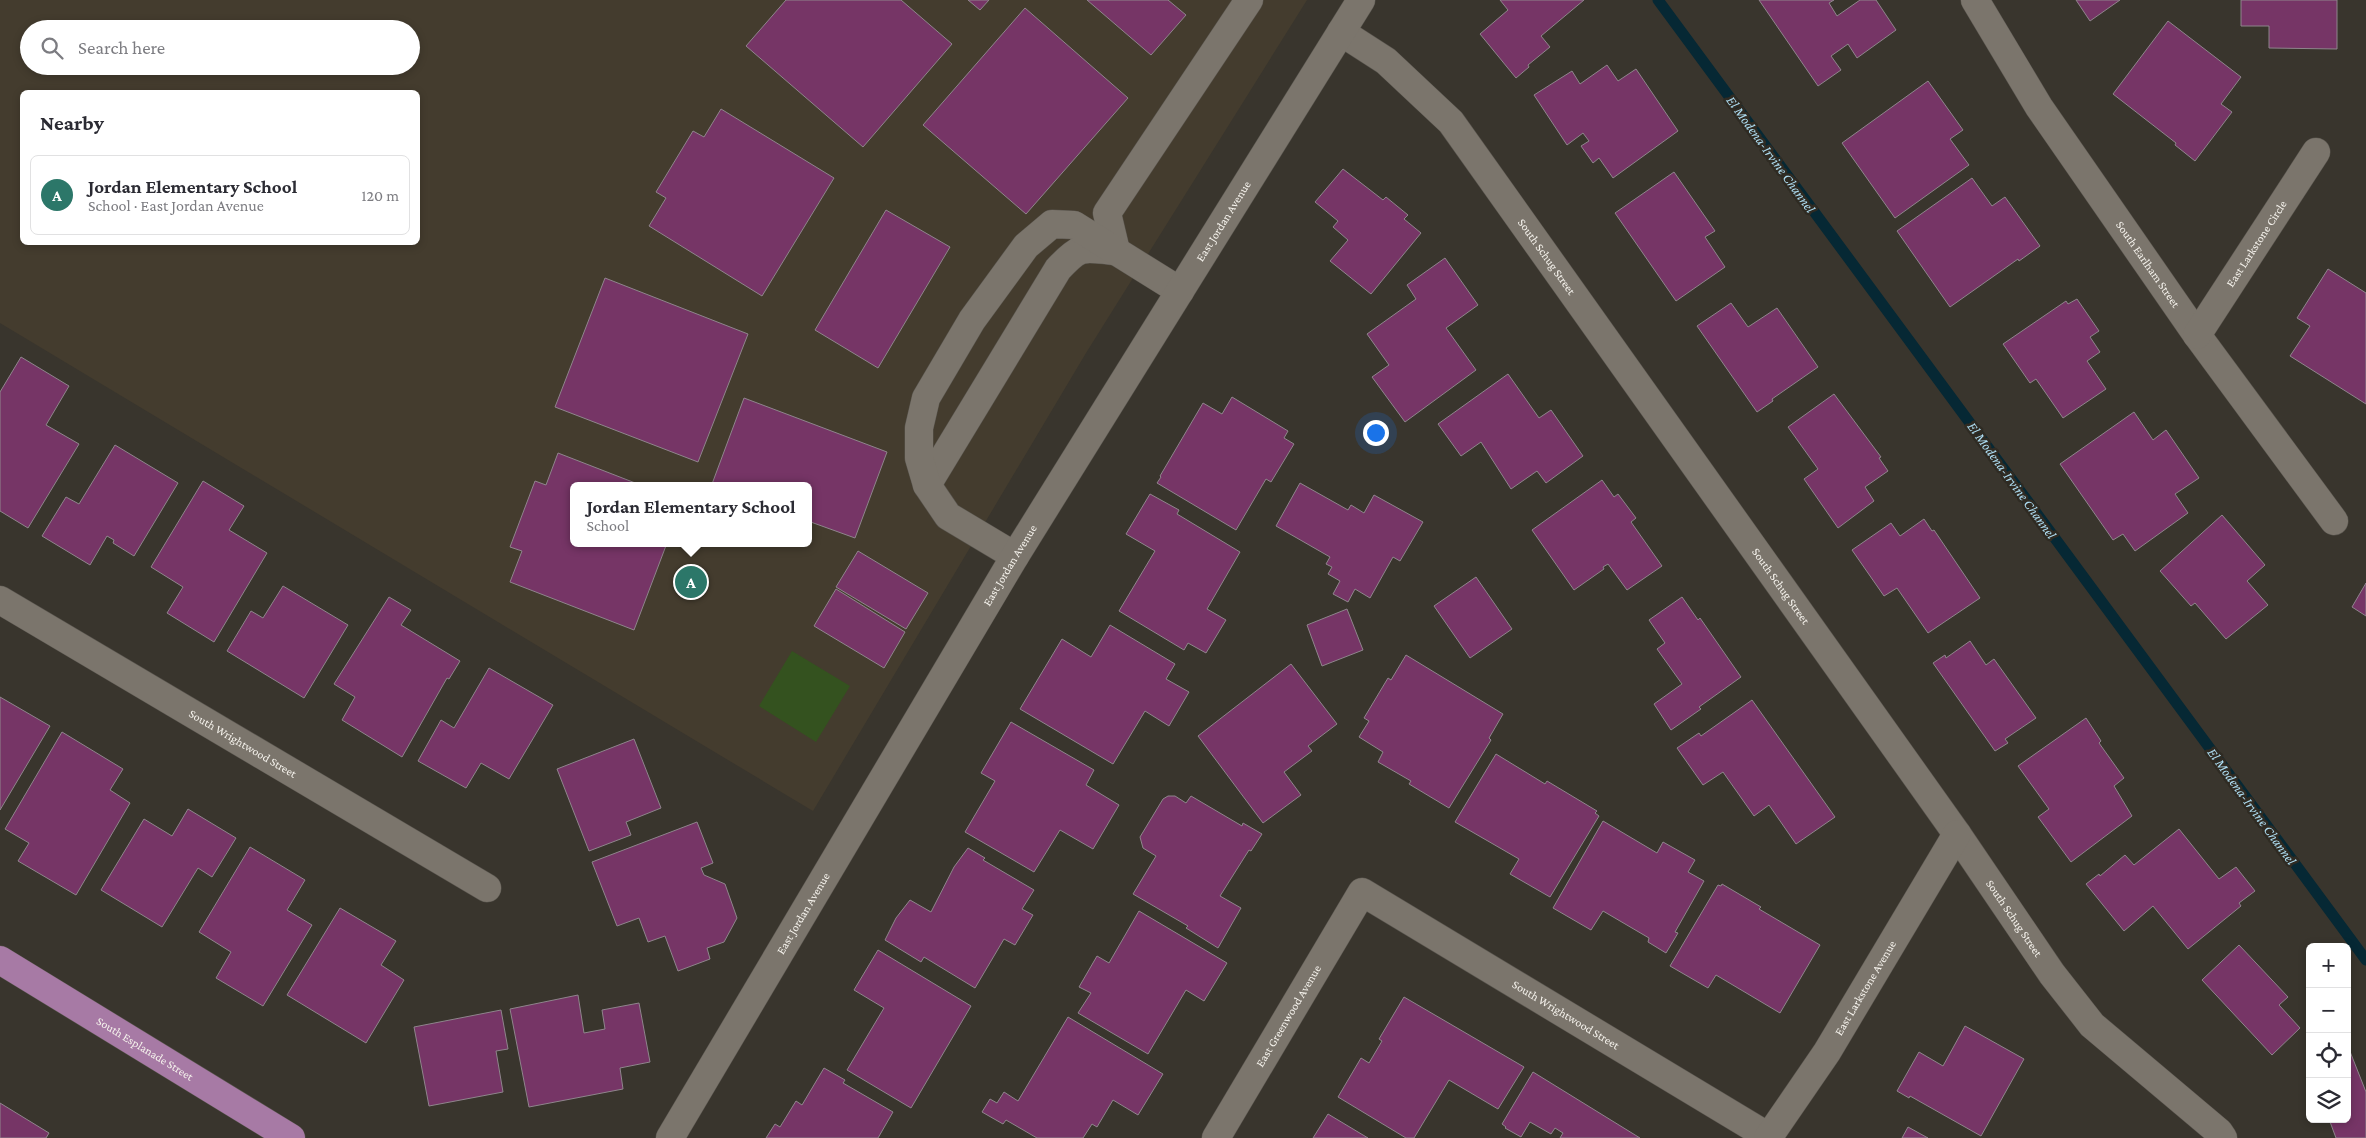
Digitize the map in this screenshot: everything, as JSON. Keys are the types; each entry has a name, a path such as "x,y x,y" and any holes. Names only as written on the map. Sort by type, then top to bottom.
{"main road":[{"name":"South Esplanade Street","path":"0,960 291,1138"}],"street":[{"name":"East Jordan Avenue","path":"670,1138 1015,556 1361,0"},
{"name":"South Earlham Street","path":"1975,0 2038,106 2197,335 2334,521"},
{"path":"1116,251 1107,213 1244,2"},
{"name":"South Schug Street","path":"1341,32 1386,61 1450,122 1957,834 2052,974 2092,1025 2219,1132 2223,1138"},
{"name":"East Larkstone Circle","path":"2197,335 2316,152"},
{"path":"1015,556 948,516 927,485 919,458 919,428 926,398 972,320 1026,246 1052,224 1074,225 1180,291"},
{"path":"927,485 1058,269 1071,254 1082,248 1116,251"},
{"name":"South Wrightwood Street","path":"0,600 486,888"},
{"name":"East Larkstone Avenue","path":"1768,1137 1827,1052 1957,834"},
{"name":"South Wrightwood Street","path":"1362,892 1768,1137"},
{"name":"East Greenwood Avenue","path":"1216,1138 1362,892"}],"shaded area":[{"path":"0,0 1307,0 1086,353 813,811 0,323"}],"green space":[{"path":"792,651 850,686 816,742 759,706"}],"building":[{"path":"786,0 901,0 952,44 863,147 746,46"},
{"path":"968,0 989,0 980,10"},
{"path":"1087,0 1168,0 1186,15 1151,55"},
{"path":"1500,0 1584,0 1541,36 1550,47 1528,65 1529,67 1516,78 1480,34 1508,10"},
{"path":"1759,0 1834,0 1829,3 1837,16 1860,0 1876,0 1896,30 1857,58 1848,44 1831,56 1841,70 1818,86"},
{"path":"2076,0 2120,0 2090,21"},
{"path":"2241,0 2337,0 2337,49 2269,48 2269,26 2241,26"},
{"path":"1025,8 1128,98 1026,214 923,125"},
{"path":"2168,21 2241,77 2221,104 2232,112 2195,161 2175,145 2176,143 2113,94"},
{"path":"1607,65 1618,81 1636,69 1678,131 1613,178 1599,158 1593,163 1581,146 1589,141 1583,133 1567,145 1534,95 1572,71 1580,84"},
{"path":"1928,81 1963,130 1950,139 1969,165 1895,218 1842,143"},
{"path":"721,109 834,178 762,296 649,226 666,198 656,192 693,131 704,137"},
{"path":"1343,169 1383,200 1386,197 1408,215 1404,219 1421,233 1371,294 1330,261 1348,240 1333,227 1338,221 1315,202"},
{"path":"1674,172 1715,231 1705,237 1725,267 1676,301 1615,213"},
{"path":"1972,178 1992,206 2005,197 2040,246 2019,261 2018,259 1950,307 1897,231"},
{"path":"886,210 950,247 878,368 815,330"},
{"path":"1445,258 1478,305 1446,328 1476,370 1405,422 1372,377 1389,365 1367,334 1416,299 1407,285"},
{"path":"2328,269 2366,293 2366,404 2290,356 2310,326 2297,318"},
{"path":"605,278 748,334 698,462 555,407"},
{"path":"2077,299 2099,331 2090,337 2100,352 2087,361 2106,389 2063,418 2036,379 2030,383 2003,344 2066,301 2068,304"},
{"path":"1731,303 1748,327 1777,308 1818,367 1772,399 1773,401 1757,412 1697,326"},
{"path":"21,357 69,386 46,425 79,444 28,528 0,511 0,392"},
{"path":"1508,374 1539,418 1551,410 1583,456 1546,483 1537,471 1511,489 1481,442 1461,456 1438,424"},
{"path":"1834,394 1881,457 1879,458 1888,471 1865,487 1874,501 1838,528 1804,479 1818,469 1788,427"},
{"path":"1232,397 1288,431 1284,438 1294,444 1271,482 1266,479 1236,530 1157,483 1203,403 1222,414"},
{"path":"744,398 887,452 855,538 812,522 812,482 713,482"},
{"path":"2134,412 2153,440 2166,430 2199,478 2175,494 2188,513 2135,551 2123,534 2113,540 2060,464"},
{"path":"115,445 178,483 134,556 113,543 114,540 107,536 90,565 42,536 66,497 79,504"},
{"path":"558,453 633,482 570,482 570,547 665,547 634,630 510,582 522,551 510,547 535,481 546,485"},
{"path":"1602,480 1614,497 1618,494 1636,518 1631,522 1662,566 1627,590 1608,564 1603,567 1604,569 1574,590 1532,530"},
{"path":"203,481 244,506 229,530 267,553 214,642 167,613 183,587 151,567"},
{"path":"1300,483 1348,510 1351,505 1364,513 1374,495 1423,522 1400,561 1393,557 1370,598 1355,589 1348,602 1333,594 1340,581 1328,574 1332,567 1326,564 1330,557 1276,526"},
{"path":"1150,494 1179,510 1177,514 1240,552 1207,609 1226,620 1206,653 1188,643 1184,650 1119,611 1155,551 1126,534"},
{"path":"2222,515 2265,565 2247,581 2268,605 2226,639 2195,603 2191,606 2160,571"},
{"path":"1924,519 1932,531 1934,530 1980,598 1928,633 1897,588 1884,596 1852,550 1891,523 1900,536"},
{"path":"858,551 928,593 906,629 836,587"},
{"path":"1476,577 1512,629 1470,658 1434,606"},
{"path":"2366,583 2366,616 2352,607"},
{"path":"283,586 348,625 304,698 227,651 251,611 263,618"},
{"path":"836,589 905,632 884,668 814,626"},
{"path":"389,597 411,610 401,625 460,661 449,679 447,678 402,757 342,720 355,697 334,684"},
{"path":"1682,597 1698,620 1700,618 1741,677 1671,730 1654,704 1682,684 1657,649 1665,643 1649,620"},
{"path":"1347,609 1363,650 1322,666 1307,625"},
{"path":"1110,625 1175,664 1166,679 1189,692 1169,726 1145,711 1113,764 1020,709 1062,639 1091,657"},
{"path":"1970,641 1986,665 1994,659 2036,718 2005,739 2008,743 1995,751 1933,663 1945,655 1946,658"},
{"path":"1406,655 1503,714 1489,738 1491,740 1449,808 1409,784 1411,781 1378,762 1383,752 1359,737 1369,721 1364,718 1388,678 1391,680"},
{"path":"1291,664 1337,724 1308,746 1312,751 1284,772 1301,795 1263,823 1198,736"},
{"path":"489,668 553,705 509,779 481,763 466,788 418,761 441,720 454,728"},
{"path":"0,697 50,726 0,810"},
{"path":"1752,700 1835,817 1796,844 1769,805 1754,816 1723,772 1703,785 1677,748 1699,733 1701,736"},
{"path":"2086,718 2101,741 2099,743 2124,778 2114,786 2132,816 2071,862 2038,817 2049,809 2018,766"},
{"path":"1011,722 1094,770 1086,785 1119,805 1093,849 1060,830 1034,872 965,832 995,781 981,773"},
{"path":"62,732 123,769 110,790 130,803 76,895 18,861 29,843 5,829"},
{"path":"634,739 661,808 626,822 631,835 589,851 557,769"},
{"path":"1496,754 1545,784 1547,781 1597,811 1595,813 1599,816 1550,897 1510,874 1519,859 1455,822"},
{"path":"1168,796 1175,796 1186,803 1191,796 1242,826 1243,823 1262,834 1251,851 1249,850 1220,896 1241,908 1218,948 1186,928 1188,926 1133,894 1156,856 1143,848 1140,837 1163,799"},
{"path":"188,809 236,838 212,877 198,868 162,927 101,890 144,819 172,836"},
{"path":"1603,821 1657,853 1663,842 1695,860 1688,872 1704,881 1675,932 1678,933 1666,953 1648,942 1649,938 1603,911 1591,930 1553,908"},
{"path":"697,822 713,863 701,868 704,875 725,884 737,918 724,942 707,948 710,959 678,971 665,936 648,942 639,918 617,926 592,862"},
{"path":"2179,829 2219,879 2236,867 2255,891 2239,903 2241,906 2188,949 2153,906 2124,931 2086,884 2099,874 2100,876 2125,855 2134,865"},
{"path":"250,847 305,880 287,910 312,925 263,1006 216,978 231,952 199,932"},
{"path":"968,848 985,858 983,860 1034,890 1022,909 1033,915 1015,945 1004,939 975,988 924,957 921,962 885,940 896,918 910,900 931,912 954,867"},
{"path":"1722,884 1761,907 1759,909 1820,945 1780,1013 1716,975 1708,988 1670,966 1718,885 1721,886"},
{"path":"340,908 396,941 381,965 404,980 366,1043 287,995"},
{"path":"1139,911 1227,963 1204,1001 1186,990 1148,1054 1078,1013 1091,993 1079,987 1097,956 1109,963"},
{"path":"2239,945 2288,997 2279,1005 2300,1028 2272,1055 2202,980"},
{"path":"878,950 971,1006 911,1108 847,1070 884,1008 854,990"},
{"path":"578,995 584,1033 605,1029 602,1010 639,1003 650,1062 620,1068 623,1089 529,1107 510,1009"},
{"path":"1404,997 1524,1067 1498,1109 1449,1080 1414,1138 1406,1138 1338,1097 1361,1058 1369,1063 1382,1041 1379,1039"},
{"path":"501,1010 508,1049 496,1051 503,1092 429,1106 414,1027"},
{"path":"1068,1017 1163,1074 1138,1115 1113,1100 1097,1127 1092,1124 1083,1138 1037,1138 1006,1120 1003,1124 982,1112 990,1099 997,1103 1004,1092 1018,1101"},
{"path":"1965,1026 2024,1059 1981,1136 1910,1096 1909,1098 1897,1091 1919,1052 1943,1066"},
{"path":"2351,1054 2366,1092 2366,1138 2336,1138 2330,1123 2351,1123"},
{"path":"824,1068 845,1080 843,1083 893,1112 878,1138 766,1138 775,1124 780,1127 796,1101 802,1105"},
{"path":"1533,1072 1640,1138 1560,1138 1563,1133 1555,1128 1551,1134 1530,1122 1521,1137 1505,1128 1502,1124"},
{"path":"0,1103 49,1133 46,1138 0,1138"},
{"path":"1328,1114 1368,1138 1313,1138"},
{"path":"1908,1127 1928,1138 1902,1138"}],"waterway":[{"name":"El Modena-Irvine Channel","path":"1658,0 2366,960"}],"place":[{"name":"Jordan Elementary School","path":"691,582"}]}
